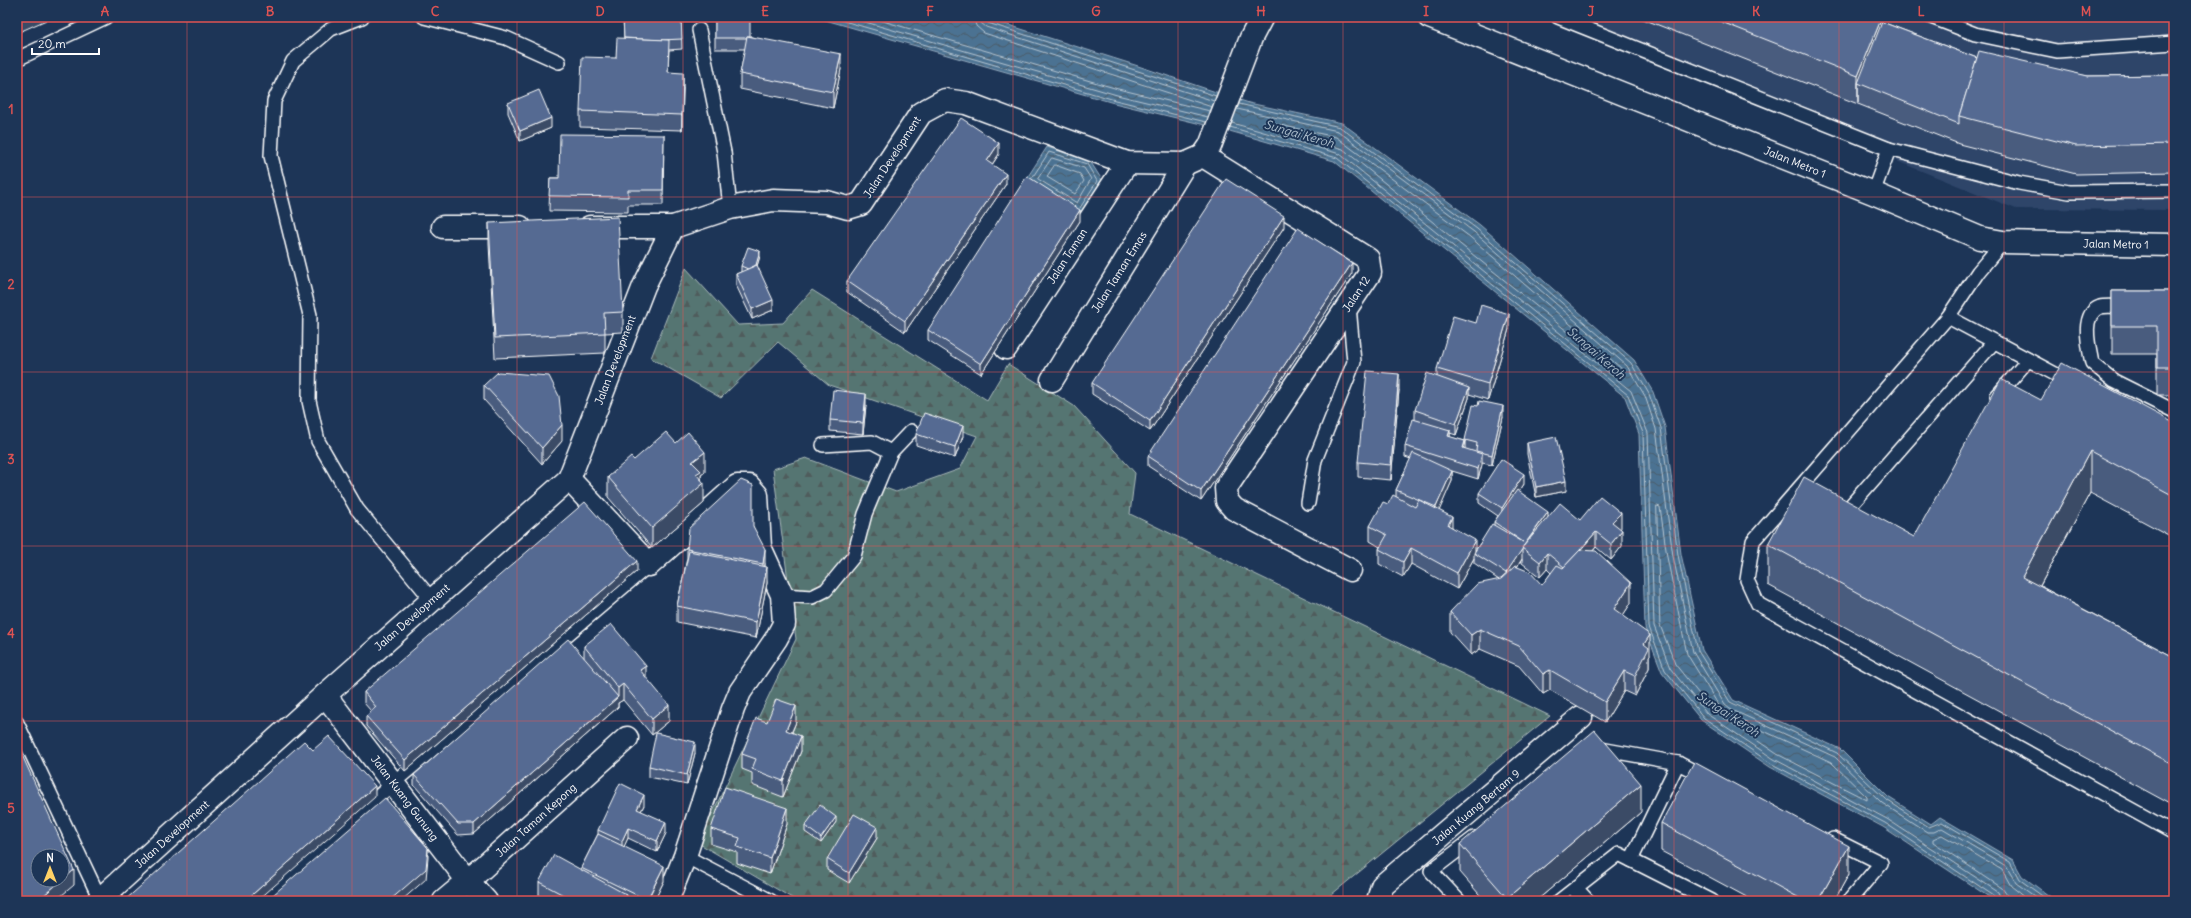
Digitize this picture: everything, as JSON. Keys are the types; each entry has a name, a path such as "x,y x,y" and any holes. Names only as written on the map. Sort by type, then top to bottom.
{"street":[{"name":"Jalan Taman Emas","path":"1052,380 1199,155 1251,38 1262,17"},
{"name":"Jalan Metro 1","path":"1429,17 1468,24 1980,238 2003,242 2174,245"},
{"name":"Jalan Development","path":"100,901 325,694 569,479 644,286 673,226 730,208 773,200 827,202 848,208 861,204 921,113 945,100 966,103 1128,163 1199,155"},
{"name":"Jalan 12","path":"1199,155 1368,259 1370,273 1226,488 1227,501 1234,509 1350,570"},
{"name":"Jalan Taman","path":"1006,348 1128,163"},
{"path":"570,227 673,226"},
{"path":"444,227 538,227"},
{"path":"569,479 649,565 737,486 749,486 757,495 760,547 782,595 784,624 776,639 740,692 732,709 685,856 667,901"},
{"name":"Jalan Kuang Gunung","path":"325,694 468,881 486,901"},
{"name":"Jalan Kuang Bertam 9","path":"1378,901 1382,886 1581,717"},
{"name":"Jalan Taman Kepong","path":"444,901 627,738"}],"lane":[{"path":"17,59 106,17"},
{"path":"362,17 331,29 293,61 274,101 271,156 310,314 309,401 318,441 356,509 432,600"},
{"path":"424,17 506,38 559,62"},
{"path":"1558,17 1889,148 2019,183 2069,192 2174,191"},
{"path":"1932,17 1975,34 2057,51 2174,43"},
{"path":"699,30 724,152 730,208"},
{"path":"1873,193 1889,148"},
{"path":"2003,242 1978,272 1948,318 1800,496 1753,541 1747,580 1758,604 2174,833"},
{"path":"1308,503 1316,460 1354,362 1349,306"},
{"path":"2144,307 2100,308 2091,314 2088,324 2092,363 2114,381 2174,410"},
{"path":"1948,318 2084,389"},
{"path":"1833,514 1851,524 1847,513 1852,504 1994,342"},
{"path":"1989,407 1998,394 2028,360"},
{"path":"782,595 812,597 826,590 854,556 865,514 891,452 911,431"},
{"path":"823,445 872,442 891,452"},
{"path":"264,901 393,783 649,565"},
{"path":"17,723 100,901"},
{"path":"1583,751 1589,747 1678,763 1720,784"},
{"path":"1631,860 1678,763"},
{"path":"1459,901 1431,871 1486,828"},
{"path":"1818,832 1881,863 1849,901"},
{"path":"1559,901 1619,854 1712,901"},
{"path":"685,856 771,901"},
{"path":"1576,888 1588,901"}],"shaded area":[{"path":"1539,17 2174,17 2174,210 2016,209"}],"green space":[{"path":"686,268 738,325 783,323 812,290 987,400 1008,364 1074,406 1135,473 1130,514 1550,716 1326,899 1327,901 797,901 698,843 796,639 773,469 806,458 896,492 960,469 977,436 829,385 778,342 721,398 651,358"}],"water":[{"name":"Sungai Keroh","path":"815,17 983,17 1249,103 1342,123 1480,225 1634,360 1653,392 1665,427 1681,554 1702,650 1733,700 1840,749 1888,797 1931,824 1940,817 2013,860 2022,876 2056,901 1995,901 1883,827 1770,767 1701,720 1662,672 1645,628 1639,434 1625,397 1334,161 1226,130 1114,103"},
{"path":"1047,147 1090,161 1102,180 1080,216 1025,181"}],"building":[{"path":"623,17 681,17 682,39 662,40 624,38"},
{"path":"715,17 750,17 750,36 747,36 747,38 715,38"},
{"path":"1709,17 1882,17 1858,76"},
{"path":"1882,22 1977,58 1959,116 1959,124 1858,83"},
{"path":"747,36 841,54 833,92 740,74"},
{"path":"617,38 669,40 668,72 683,73 682,115 580,111 582,57 616,58"},
{"path":"1979,51 2088,76 2174,75 2174,144 2076,146 1959,116"},
{"path":"539,90 551,118 520,131 508,103"},
{"path":"961,118 999,143 987,161 1006,174 905,321 847,281"},
{"path":"560,134 664,135 663,190 628,190 628,197 549,196 550,178 559,178"},
{"path":"1027,176 1080,210 981,364 928,330"},
{"path":"1226,179 1284,216 1150,421 1092,383"},
{"path":"618,217 623,312 604,313 605,333 495,338 489,223"},
{"path":"1298,228 1352,263 1201,491 1148,456"},
{"path":"748,247 760,251 756,265 748,269 741,266"},
{"path":"757,265 773,300 752,309 736,274"},
{"path":"2112,291 2174,291 2174,367 2157,367 2157,326 2112,326"},
{"path":"1481,305 1509,314 1488,384 1437,369 1453,316 1476,323"},
{"path":"2062,363 2174,423 2174,496 2090,451 2022,577 2174,657 2174,765 1768,544 1804,477 1914,537 2001,379 2041,400"},
{"path":"1367,371 1399,374 1391,465 1358,462"},
{"path":"498,372 549,376 559,396 562,425 542,448 484,385"},
{"path":"1427,373 1469,388 1456,424 1415,410"},
{"path":"833,390 866,394 863,423 830,420"},
{"path":"1479,401 1503,406 1492,455 1476,451 1477,443 1465,440 1473,405 1478,406"},
{"path":"924,413 963,426 955,447 916,434"},
{"path":"1413,419 1450,430 1448,436 1465,441 1463,448 1482,454 1478,469 1405,446"},
{"path":"666,432 676,443 688,432 705,452 692,462 701,471 696,474 704,483 652,528 608,477 631,457 634,460"},
{"path":"1556,437 1566,481 1536,487 1527,443"},
{"path":"1413,453 1452,471 1436,507 1396,490"},
{"path":"1501,459 1524,474 1502,508 1479,493"},
{"path":"741,480 753,485 753,526 765,549 763,564 687,549 689,528"},
{"path":"1517,490 1548,512 1506,573 1474,553 1492,524 1523,542 1494,522"},
{"path":"1393,495 1415,507 1419,500 1452,517 1448,525 1475,540 1457,573 1411,548 1403,562 1379,549 1387,535 1370,526 1383,502 1388,504"},
{"path":"1600,496 1621,513 1612,522 1622,530 1611,544 1596,532 1564,567 1547,553 1540,562 1522,548 1560,503 1580,520"},
{"path":"585,502 637,561 405,760 366,716 376,707 364,692"},
{"path":"1580,550 1596,551 1631,583 1614,609 1650,635 1644,644 1649,648 1635,676 1624,671 1605,702 1550,670 1543,674 1519,646 1480,629 1471,635 1450,612 1477,584 1501,579 1515,566 1530,572 1542,585 1557,565 1563,568"},
{"path":"689,551 767,567 756,622 677,606"},
{"path":"611,624 646,666 640,670 669,705 652,719 623,684 618,688 584,646"},
{"path":"568,639 618,697 474,824 458,824 414,775"},
{"path":"776,699 796,706 786,730 801,736 783,781 752,769 756,759 742,754 756,718 767,722"},
{"path":"1595,730 1641,784 1507,898 1460,844"},
{"path":"656,733 695,742 687,775 649,766"},
{"path":"329,736 375,786 245,901 124,901 304,741 313,750"},
{"path":"17,744 64,848 30,848 30,888 53,888 37,901 17,901"},
{"path":"1694,762 1849,846 1818,901 1805,901 1661,823"},
{"path":"620,783 644,795 637,809 666,822 657,841 628,828 622,841 598,830"},
{"path":"725,787 787,808 770,858 737,847 740,838 711,829"},
{"path":"385,798 428,848 426,869 389,901 266,901"},
{"path":"820,805 836,817 821,838 805,826"},
{"path":"854,814 877,827 849,873 827,859"},
{"path":"598,834 664,866 647,900 581,868"},
{"path":"554,855 627,895 623,901 569,901 571,899 539,882"},
{"path":"70,861 74,870 70,873"},
{"path":"1570,895 1576,901 1564,901"}]}
